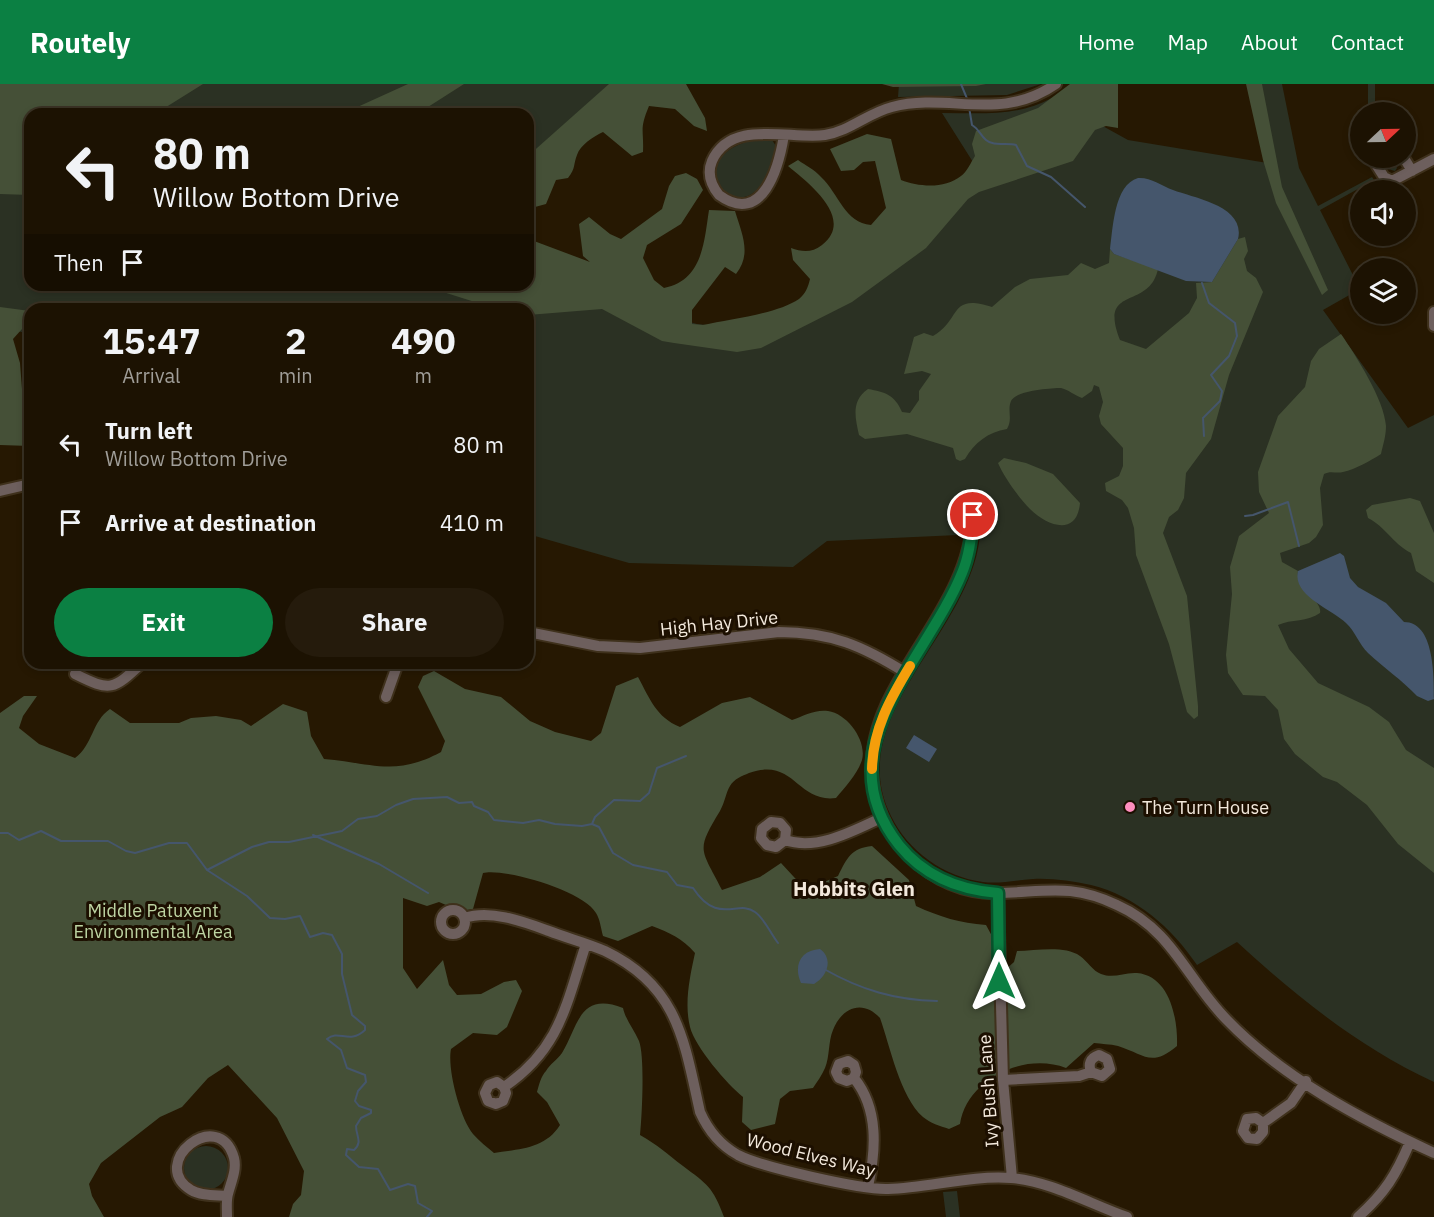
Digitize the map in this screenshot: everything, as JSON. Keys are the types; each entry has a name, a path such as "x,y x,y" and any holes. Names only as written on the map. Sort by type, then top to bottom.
{"street":[{"path":"784,135 778,168 762,194 742,203 733,202 719,195 713,188 709,171 715,155 721,149 748,136 771,133 784,135 836,132 899,105 986,105 1028,99 1056,84"},
{"path":"1378,168 1388,179 1397,180 1434,159"},
{"path":"1434,312 1434,326"},
{"path":"0,491 24,485"},
{"path":"973,515 971,540 963,571 882,714 873,749 873,786 881,818 904,851 929,872 967,889 998,893 1066,890 1092,895 1130,912 1155,929 1174,950 1226,1020 1257,1048 1353,1113 1434,1153"},
{"name":"High Hay Drive","path":"534,633 598,646 640,648 779,632 801,632 846,640 906,673"},
{"path":"75,674 99,686 110,687 121,683 136,669"},
{"path":"386,697 396,669"},
{"path":"785,840 800,843 826,840 881,818"},
{"name":"Ivy Bush Lane","path":"998,893 1003,1080 1012,1178"},
{"name":"Wood Elves Way","path":"465,918 482,914 497,916 603,950 633,967 668,1003 683,1036 700,1112 706,1124 722,1144 751,1160 868,1187 905,1188 1012,1178 1042,1186 1127,1217"},
{"path":"504,1087 531,1065 557,1032 586,945"},
{"path":"1003,1080 1079,1076 1091,1072"},
{"path":"854,1078 865,1099 875,1138 868,1187"},
{"path":"1263,1123 1291,1103 1305,1082"},
{"path":"227,1196 196,1192 183,1182 178,1162 183,1150 190,1142 212,1137 229,1148 235,1170 227,1196 227,1217"},
{"path":"1358,1217 1382,1195 1398,1171 1410,1142"}],"green space":[{"path":"0,84 614,84 534,167 534,108 24,108 24,291 534,291 534,284 554,284 697,324 778,332 983,178 942,113 1012,111 1052,98 1128,140 1274,164 1258,84 1282,84 1299,168 1318,206 1350,189 1350,193 1320,210 1350,269 1350,295 1323,310 1408,428 1434,415 1434,1082 1380,1054 1330,1020 1237,942 1197,965 1176,938 1152,915 1138,905 1107,890 1055,879 996,883 969,879 941,868 917,851 907,840 891,816 880,779 883,744 895,709 956,605 972,570 980,534 827,541 793,567 629,563 534,536 534,303 24,303 24,333 0,327"},
{"path":"0,84 203,84 165,108 24,108 24,195 0,194"},
{"path":"408,84 464,84 426,108 355,108"},
{"path":"609,84 686,84 705,118 707,131 694,126 675,109 649,106 643,125 643,152 632,156 603,132 599,134 581,148 568,178 556,180 546,204 534,208 534,151"},
{"path":"882,84 986,84 893,87"},
{"path":"899,84 1041,84 1007,95 898,97"},
{"path":"1070,84 1118,84 1118,128 1106,126 1095,130 1073,161 979,192 968,199 926,248 852,302 761,348 737,352 662,341 602,309 534,315 534,303 478,303 440,291 534,291 534,241 590,262 583,256 579,224 589,217 610,234 621,239 662,209 669,186 675,176 686,173 697,179 703,190 681,224 647,245 643,258 654,280 664,288 677,284 687,277 694,268 703,247 709,210 735,211 743,236 744,259 736,274 725,267 692,310 692,324 703,325 779,309 799,299 810,279 793,260 791,248 807,251 818,248 831,235 834,224 832,213 826,202 788,166 798,160 819,174 848,213 862,223 871,225 886,208 875,161 863,162 854,170 841,171 830,149 867,134 891,139 901,180 916,184 940,185 955,180 967,169 975,156 972,144 976,131 1038,108"},
{"path":"1246,84 1262,84 1282,187 1328,290 1322,295 1276,203 1263,160"},
{"path":"1368,84 1375,84 1375,102 1368,102"},
{"path":"770,137 778,149 774,164 766,178 753,193 738,198 726,194 717,184 715,171 722,157 739,145"},
{"path":"1245,237 1248,251 1244,259 1247,271 1256,278 1263,292 1229,375 1211,439 1186,473 1184,498 1178,510 1169,517 1163,533 1187,596 1198,706 1198,716 1194,719 1187,712 1169,644 1136,555 1134,528 1128,508 1122,500 1106,491 1105,483 1119,476 1123,466 1123,448 1101,424 1099,416 1103,402 1099,387 1094,385 1092,391 1082,398 1061,388 1019,395 1011,401 1010,422 1007,429 982,439 965,459 960,461 956,459 953,448 907,434 865,439 859,435 856,410 859,399 868,389 889,395 902,412 910,413 919,400 919,391 931,374 922,371 904,374 914,337 924,333 933,336 942,330 957,310 968,303 992,307 1015,287 1030,279 1068,275 1081,263 1095,269 1109,263 1110,249 1114,254 1158,269 1153,282 1145,290 1127,299 1115,311 1115,323 1120,340 1146,349 1189,313 1197,298 1196,283 1212,282 1238,239"},
{"path":"0,307 24,310 24,329 13,339 20,363 24,391 24,446 0,445"},
{"path":"1341,334 1368,378 1384,415 1386,426 1381,454 1348,471 1324,474 1320,488 1323,525 1316,537 1309,543 1280,553 1282,562 1298,571 1301,584 1320,608 1320,613 1310,618 1278,625 1289,649 1318,683 1369,707 1389,722 1406,750 1434,768 1434,873 1398,844 1367,805 1337,782 1323,777 1295,754 1284,739 1278,710 1265,696 1243,695 1228,673 1226,655 1232,594 1230,567 1239,536 1269,513 1259,492 1258,472 1278,416 1305,387 1311,361 1319,349"},
{"path":"1004,458 1026,463 1053,474 1080,503 1078,514 1073,521 1060,525 1052,524 1030,509 1001,469 998,463"},
{"path":"1410,498 1420,501 1434,533 1434,583 1416,571 1411,553 1368,518 1366,510 1372,505"},
{"name":"Middle Patuxent Environmental Area","path":"434,671 465,689 501,697 530,721 555,732 591,741 601,733 616,686 638,677 659,713 680,727 722,703 750,697 792,720 819,711 835,713 849,723 859,737 863,753 857,771 836,798 823,798 812,794 786,775 776,771 764,770 749,773 736,780 727,791 722,808 704,843 706,857 722,890 760,877 781,863 806,890 838,876 850,855 859,849 872,846 909,880 916,906 950,919 986,925 992,936 995,963 1005,970 1014,962 1017,951 1050,949 1080,956 1101,974 1110,976 1137,973 1148,976 1157,982 1170,1000 1176,1024 1177,1046 1168,1053 1154,1058 1118,1046 1094,1043 1066,1068 1050,1064 1016,1067 986,1082 965,1108 960,1124 949,1129 923,1117 908,1097 880,1018 867,1009 854,1008 847,1011 837,1022 831,1035 825,1068 813,1088 790,1091 780,1099 775,1124 751,1130 742,1122 743,1097 712,1065 698,1045 690,1027 688,999 695,953 685,943 652,926 618,941 603,936 596,913 577,897 561,889 526,878 494,872 483,873 473,909 460,911 439,902 427,906 403,898 403,968 417,989 443,960 449,985 457,995 481,994 504,982 516,980 522,991 507,1027 497,1035 473,1033 451,1049 451,1068 456,1093 468,1127 480,1142 494,1153 522,1149 547,1139 560,1125 547,1102 537,1092 543,1075 562,1053 582,1014 589,1008 597,1004 608,1004 623,1008 641,1049 640,1135 704,1182 713,1192 724,1217 289,1217 293,1204 301,1195 304,1171 277,1118 228,1065 208,1078 182,1107 160,1117 101,1163 89,1184 92,1196 104,1217 0,1217 0,713 24,696 37,696 23,716 19,728 39,744 75,758 86,747 99,720 110,709 130,723 179,723 191,718 216,716 241,720 251,726 283,704 307,712 311,736 324,759 396,766 425,760 441,752 445,741 418,687 423,676"},
{"path":"206,1146 222,1152 228,1168 222,1184 206,1190 190,1184 184,1168 190,1152"},
{"path":"957,1191 960,1217 946,1217 943,1192"}],"water":[{"path":"1138,178 1151,180 1205,200 1226,211 1234,219 1238,228 1238,239 1212,282 1186,281 1114,254 1110,249 1119,198 1130,182"},
{"path":"1340,553 1344,556 1350,578 1358,587 1386,603 1404,622 1414,624 1427,640 1434,676 1434,699 1428,701 1417,696 1368,653 1346,623 1314,601 1301,588 1298,571"},
{"path":"914,735 937,749 929,762 906,748"},
{"path":"820,949 827,958 825,972 814,984 801,983 798,970 800,960 808,952"}],"waterway":[{"path":"961,84 968,101"},
{"path":"969,107 972,125 986,140 993,143 1016,145 1027,166 1051,177 1085,207"},
{"path":"1202,283 1209,303 1235,323 1237,336 1229,356 1211,375 1222,391 1220,401 1203,418 1204,436"},
{"path":"1245,516 1288,502 1299,546"},
{"path":"592,824 595,817 614,800 640,801 649,793 657,768 686,756"},
{"path":"207,870 252,847 269,842 289,842 342,831 358,819 377,816 396,805 413,799 447,797 459,803 472,802 474,806 488,812 494,820 523,823 539,820 555,824 582,826 592,824 599,827 613,853 633,865 667,872 677,885 693,888 711,906 719,909 742,908 755,912 765,922 778,943"},
{"path":"0,833 8,833 19,840 41,831 61,841 108,841 126,851 135,853 169,843 187,843 207,870 247,896 270,918 285,919 300,916 310,937 323,933 332,935 342,954 342,974 352,1015 365,1026 365,1030 354,1036 336,1035 327,1039 341,1050 347,1068 365,1075 366,1082 358,1091 355,1101 359,1106 371,1110 371,1113 361,1118 356,1126 359,1142 357,1147 354,1150 347,1149 346,1155 359,1167 378,1169 390,1190 408,1184 415,1186 418,1203 432,1211 427,1217"},
{"path":"313,835 379,864 428,893"},
{"path":"824,969 851,983 893,996 937,1001"}],"slow traffic":[{"path":"872,769 876,732 882,714 910,666"}],"place":[{"name":"The Turn House","path":"1130,807"}],"district":[{"name":"Hobbits Glen","path":"854,888"}],"route":[{"path":"973,515 971,540 963,571 882,714 876,732 872,769 873,786 881,818 894,839 916,863 953,885 982,892 998,893 999,981"}]}
